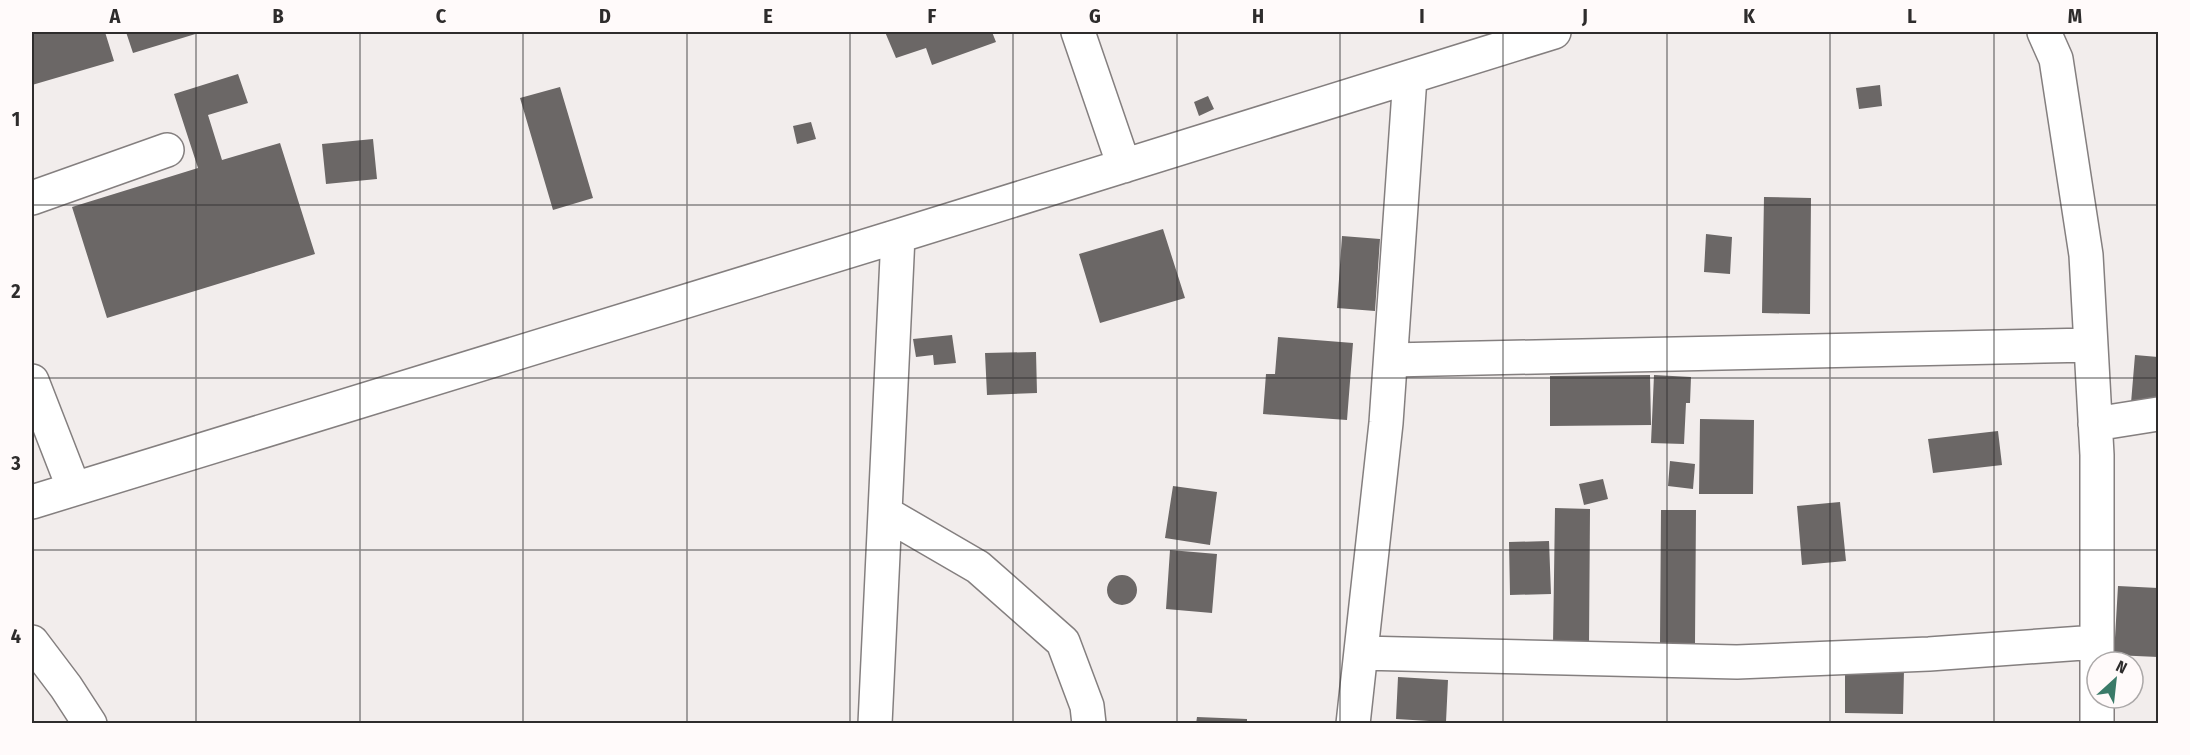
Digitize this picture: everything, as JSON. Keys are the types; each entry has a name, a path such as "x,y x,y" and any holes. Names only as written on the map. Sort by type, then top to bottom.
{"street":[{"path":"1078,32 1124,166"},
{"path":"32,502 1554,32"},
{"path":"2044,32 2056,58 2086,255 2097,455 2097,723"},
{"path":"1353,723 1386,423 1410,77"},
{"path":"32,198 166,150"},
{"path":"875,723 898,236"},
{"path":"1391,360 2091,345"},
{"path":"32,381 74,489"},
{"path":"2095,424 2158,414"},
{"path":"885,513 978,567 1063,642 1087,706 1089,723"},
{"path":"32,642 90,723"},
{"path":"1361,653 1737,663 1929,654 2097,642"}],"building":[{"path":"32,32 105,32 114,61 32,85"},
{"path":"126,32 202,32 133,53"},
{"path":"885,32 992,32 996,42 932,65 926,48 896,58"},
{"path":"238,74 248,103 208,115 222,160 280,143 315,254 107,318 72,207 198,168 174,94"},
{"path":"1880,85 1882,106 1859,109 1856,88"},
{"path":"560,87 593,198 553,210 520,98"},
{"path":"1208,96 1214,109 1199,116 1194,102"},
{"path":"811,122 816,139 797,144 793,126"},
{"path":"373,139 377,179 326,184 322,144"},
{"path":"1764,197 1811,198 1810,314 1762,313"},
{"path":"1163,229 1185,298 1100,323 1079,254"},
{"path":"1706,234 1732,237 1730,274 1704,272"},
{"path":"1342,236 1380,239 1375,311 1337,308"},
{"path":"952,335 956,363 934,365 933,355 916,357 913,339"},
{"path":"1278,337 1353,343 1347,420 1263,414 1266,374 1275,374"},
{"path":"1036,352 1037,393 987,395 985,353"},
{"path":"2135,355 2158,357 2158,405 2131,403"},
{"path":"1650,375 1651,425 1550,426 1550,376"},
{"path":"1654,375 1691,377 1690,403 1686,403 1684,444 1651,443"},
{"path":"1700,419 1754,420 1753,494 1699,494"},
{"path":"1998,431 2002,465 1933,473 1928,439"},
{"path":"1670,461 1695,464 1693,489 1668,486"},
{"path":"1603,479 1608,499 1584,505 1579,484"},
{"path":"1173,486 1217,492 1210,545 1165,538"},
{"path":"1840,502 1846,561 1802,565 1797,506"},
{"path":"1555,508 1590,509 1589,644 1553,644"},
{"path":"1661,510 1696,510 1695,643 1660,643"},
{"path":"1549,541 1551,594 1510,595 1509,542"},
{"path":"1170,550 1217,554 1212,613 1166,609"},
{"path":"1122,575 1133,579 1137,590 1133,601 1122,605 1111,601 1107,590 1111,579"},
{"path":"2118,586 2158,588 2158,657 2145,656 2145,650 2114,650"},
{"path":"1845,669 1904,670 1903,714 1845,713"},
{"path":"1398,677 1448,680 1446,722 1396,719"},
{"path":"1197,717 1247,719 1247,724 1196,724"}]}
